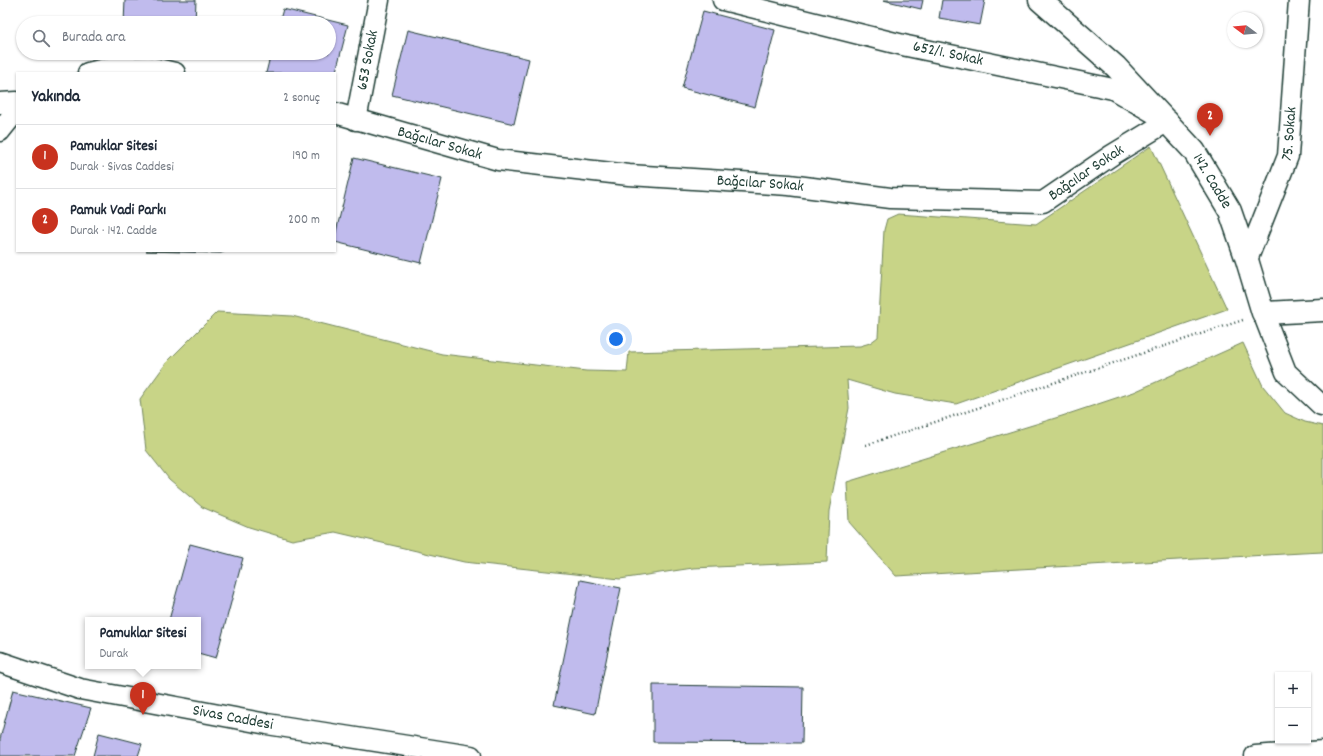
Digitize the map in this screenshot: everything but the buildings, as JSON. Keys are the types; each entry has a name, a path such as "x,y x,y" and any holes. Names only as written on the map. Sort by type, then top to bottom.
{"street":[{"name":"653 Sokak","path":"356,120 379,0"},
{"name":"652/1. Sokak","path":"723,0 907,46 1113,89 1168,122"},
{"name":"142. Cadde","path":"1040,0 1116,67 1194,150 1230,211 1263,313"},
{"name":"75. Sokak","path":"1247,260 1288,156 1299,0"},
{"path":"92,72 109,68 149,67 171,72"},
{"path":"0,103 16,102"},
{"path":"0,131 16,111"},
{"name":"Bağcılar Sokak","path":"336,113 498,160 629,175 789,185 890,198 1043,202 1112,156 1168,122"},
{"path":"1323,310 1263,313 1286,372 1321,405 1323,405"},
{"name":"Sivas Caddesi","path":"0,662 80,689 267,724 471,756"},
{"path":"1255,756 1322,751"}],"path":[{"path":"866,445 1263,313"}],"green space":[{"path":"1151,146 1227,309 956,404 895,394 847,380 849,408 829,511 827,562 693,568 620,579 464,562 335,532 292,540 249,527 202,507 169,479 146,450 140,399 167,362 217,312 292,316 442,354 586,371 627,372 629,352 860,346 870,343 878,337 884,230 887,219 898,214 1036,224"},
{"path":"1243,343 1263,386 1285,413 1305,422 1323,426 1323,552 896,576 849,522 847,482 1062,416 1134,392"}],"place":[{"name":"Pamuk Vadi Parkı","path":"1210,136"},
{"name":"Pamuklar Sitesi","path":"143,715"}]}
